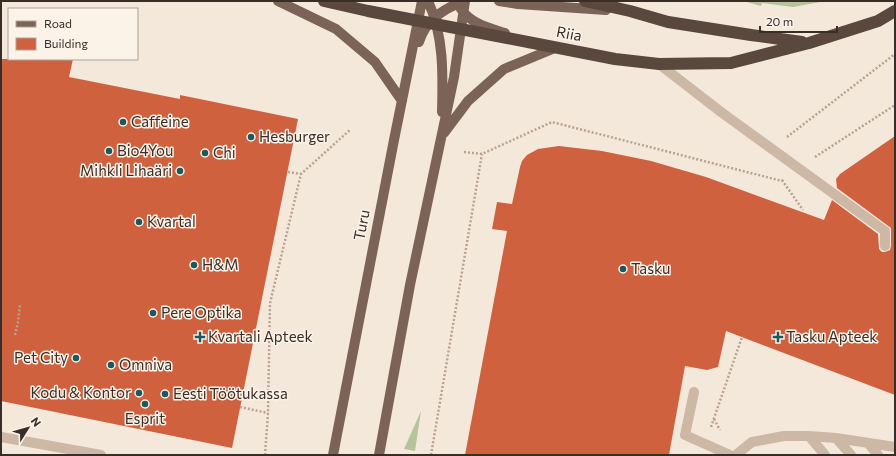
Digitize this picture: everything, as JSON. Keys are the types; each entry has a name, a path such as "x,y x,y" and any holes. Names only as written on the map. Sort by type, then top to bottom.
{"highway":[{"name":"Riia","path":"324,1 430,21 555,48 615,59 659,64 731,62 809,43 878,20 895,11"},
{"name":"Riia","path":"585,1 630,11 668,22 809,43"}],"main road":[{"path":"278,1 336,29 375,62 402,101"},
{"name":"Turu","path":"333,455 402,101 430,21 422,1"},
{"path":"428,1 430,21 439,33 443,72 441,136"},
{"path":"499,1 518,4 630,11"},
{"path":"607,1 630,11"},
{"path":"379,455 410,285 454,77 464,12 461,2 430,21"},
{"path":"464,12 479,25 555,48"},
{"path":"441,136 468,101 504,69 555,48"}],"street":[{"path":"659,64 721,112 885,231 885,246"},
{"path":"694,392 685,435 730,455"},
{"path":"736,455 752,442 784,436 836,438 895,447"},
{"path":"809,436 825,455"},
{"path":"1,437 101,455"},
{"path":"836,438 851,455"},
{"path":"868,443 878,455"}],"path":[{"path":"785,139 895,54"},
{"path":"813,158 895,105"},
{"path":"464,152 482,154 552,122 782,180 788,176"},
{"path":"265,455 268,413 270,303 301,174 351,129"},
{"path":"431,455 482,154"},
{"path":"288,172 301,174"},
{"path":"782,174 782,180 804,210"},
{"path":"15,335 20,305"},
{"path":"706,444 742,337"},
{"path":"240,407 268,413"}],"green space":[{"path":"743,1 826,1 793,7 762,3 761,6"},
{"path":"421,411 415,451 404,449"}],"building":[{"name":"Kvartal","path":"1,59 73,60 69,77 180,99 180,95 298,119 232,448 1,401"},
{"name":"Tasku","path":"895,136 895,395 726,331 718,367 707,370 685,366 669,455 465,455 507,231 492,229 497,202 512,204 520,167 522,161 527,155 538,149 559,146 602,151 651,161 706,177 824,220 832,200 878,234 879,249 882,252 885,252 890,250 891,246 891,228 837,188 836,179 840,174"}],"place":[{"name":"Caffeine","path":"123,122"},
{"name":"Hesburger","path":"251,137"},
{"name":"Bio4You","path":"109,151"},
{"name":"Chi","path":"205,153"},
{"name":"Mihkli Lihaäri","path":"180,171"},
{"name":"Kvartal","path":"139,222"},
{"name":"H&M","path":"194,265"},
{"name":"Tasku","path":"623,269"},
{"name":"Pere Optika","path":"153,313"},
{"name":"Kvartali Apteek","path":"200,337"},
{"name":"Tasku Apteek","path":"778,337"},
{"name":"Pet City","path":"76,358"},
{"name":"Omniva","path":"111,365"},
{"name":"Kodu & Kontor","path":"139,393"},
{"name":"Eesti Töötukassa","path":"165,394"},
{"name":"Esprit","path":"145,404"}]}
